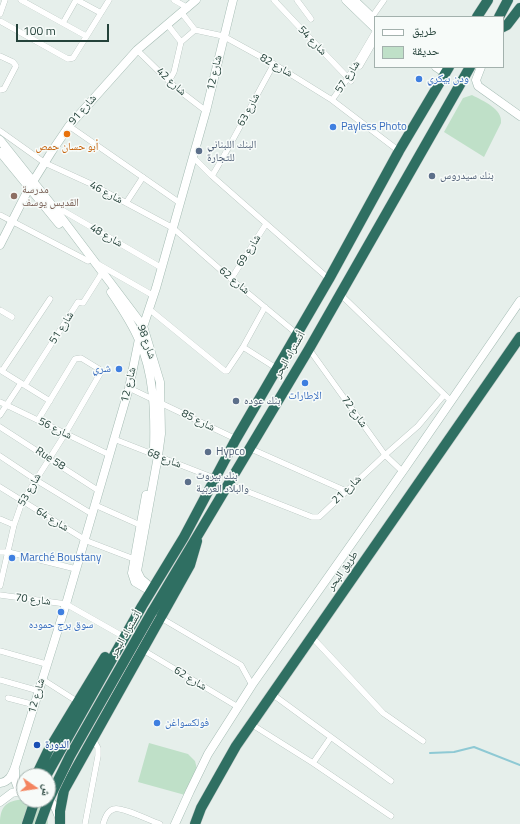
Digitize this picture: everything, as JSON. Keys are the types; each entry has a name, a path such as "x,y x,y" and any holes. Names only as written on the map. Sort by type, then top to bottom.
{"highway":[{"path":"478,0 479,14"},
{"path":"479,14 488,0"},
{"path":"500,16 508,0"},
{"path":"504,26 507,25 520,8"},
{"name":"أتستراد البحر","path":"40,824 49,799 70,756 157,615 199,532 309,349 469,68"},
{"name":"أتستراد البحر","path":"51,768 142,606 184,537 214,478 296,333 329,279 399,151 447,69"},
{"name":"طريق البحر","path":"195,824 224,766 236,746 520,337"},
{"path":"40,768 48,751 166,553 184,537"},
{"path":"60,823 64,790 143,650 157,615"},
{"path":"27,824 33,808"}],"street":[{"path":"0,14 5,0"},
{"path":"21,0 86,36"},
{"path":"63,23 76,0 101,13"},
{"path":"0,21 68,59 73,58 109,0"},
{"path":"169,81 174,72 181,42 195,30 184,10 174,0"},
{"name":"شارع 91","path":"0,244 31,185 69,126 137,50 196,0"},
{"name":"شارع 54","path":"274,0 350,79"},
{"path":"296,0 311,19"},
{"path":"346,0 374,27"},
{"path":"354,0 373,18"},
{"path":"374,16 384,0"},
{"name":"شارع 12","path":"15,767 110,456 129,388 139,339 154,296 206,111 230,1"},
{"path":"167,24 181,42"},
{"name":"شارع 82","path":"195,30 223,36 274,64 333,101 399,151"},
{"name":"شارع 57","path":"350,79 374,34"},
{"name":"شارع 57","path":"333,101 350,79 374,42"},
{"name":"شارع 42","path":"137,50 176,88 206,111"},
{"path":"0,56 13,62 16,66 4,89 0,90"},
{"name":"شارع 63","path":"212,176 274,64"},
{"path":"481,68 476,80 478,86 520,116"},
{"path":"69,126 180,202"},
{"name":"شارع 46","path":"0,131 45,163 90,184 173,228"},
{"name":"شارع 98","path":"0,140 31,185 143,326 160,382 157,401"},
{"name":"شارع 98","path":"0,152 50,204 92,262 139,339 157,401 161,434 140,525 137,571 146,586"},
{"path":"193,157 212,176 329,279"},
{"path":"126,203 143,177"},
{"name":"شارع 48","path":"50,204 162,268"},
{"path":"0,215 92,262 154,296"},
{"name":"شارع 69","path":"231,279 266,224"},
{"name":"شارع 62","path":"173,228 296,333"},
{"name":"شارع 51","path":"23,384 78,302 83,303 100,276"},
{"path":"340,294 451,401"},
{"path":"38,420 50,401 1,370 50,299"},
{"path":"175,824 208,754 252,685 403,472 520,301"},
{"path":"149,309 223,370 227,371 243,347 265,307"},
{"path":"0,310 12,317"},
{"path":"243,347 276,368"},
{"name":"شارع 72","path":"309,349 385,455 403,472"},
{"name":"شارع 53","path":"0,586 14,525 22,502 65,434 101,372 99,369 80,358 75,359 50,401"},
{"path":"0,415 23,384"},
{"path":"129,388 157,401"},
{"name":"شارع 21","path":"228,484 312,517 319,517 418,426 444,395"},
{"name":"شارع 85","path":"157,401 236,439"},
{"name":"شارع 56","path":"0,402 110,456"},
{"name":"Rue 58","path":"0,427 99,491"},
{"name":"شارع 68","path":"114,439 214,478"},
{"path":"249,448 346,491"},
{"path":"0,456 92,514"},
{"name":"شارع 98","path":"146,586 137,584 132,572 156,456"},
{"name":"شارع 64","path":"0,487 84,540 134,559"},
{"path":"95,505 140,525"},
{"path":"0,519 14,525"},
{"path":"0,552 8,552 76,569"},
{"name":"شارع 70","path":"0,595 66,604"},
{"path":"66,604 119,634"},
{"path":"157,615 241,666 252,685"},
{"path":"312,637 383,713 422,741"},
{"name":"شارع 62","path":"143,650 238,707"},
{"path":"0,651 46,664"},
{"path":"42,679 78,702"},
{"path":"0,680 39,691"},
{"path":"272,694 391,781"},
{"path":"8,698 35,704"},
{"path":"251,724 313,763 391,816"},
{"path":"313,763 331,737"},
{"path":"86,824 98,756 98,748 93,739"},
{"path":"0,783 9,779 15,767"},
{"path":"15,767 16,781"},
{"path":"0,802 16,792"},
{"path":"55,808 60,823"},
{"path":"103,824 106,815 110,811 118,808 160,824"}],"green space":[{"path":"472,95 491,106 496,110 501,118 501,123 484,157 444,132 463,98"},
{"path":"149,743 188,754 195,761 197,769 185,795 138,782"},
{"path":"16,800 16,808 42,808 48,819 48,824 0,824 3,809 8,803"}],"waterway":[{"path":"430,753 454,752 474,747 520,765"}],"place":[{"name":"ودن بيكري","path":"419,79"},
{"name":"Payless Photo","path":"333,127"},
{"name":"أبو حسان حمص","path":"67,134"},
{"name":"البنك اللبناني للتجارة","path":"199,151"},
{"name":"بنك سيدروس","path":"432,176"},
{"name":"مدرسة القديس يوسف","path":"14,196"},
{"name":"شري","path":"119,369"},
{"name":"الإطارات","path":"305,383"},
{"name":"بنك عوده","path":"236,401"},
{"name":"Hypco","path":"208,452"},
{"name":"بنك بيروت والبلاد العربية","path":"188,482"},
{"name":"Marché Boustany","path":"12,558"},
{"name":"سوق برج حموده","path":"61,612"},
{"name":"فولكسواغن","path":"157,723"},
{"name":"الدورة","path":"37,745"}]}
